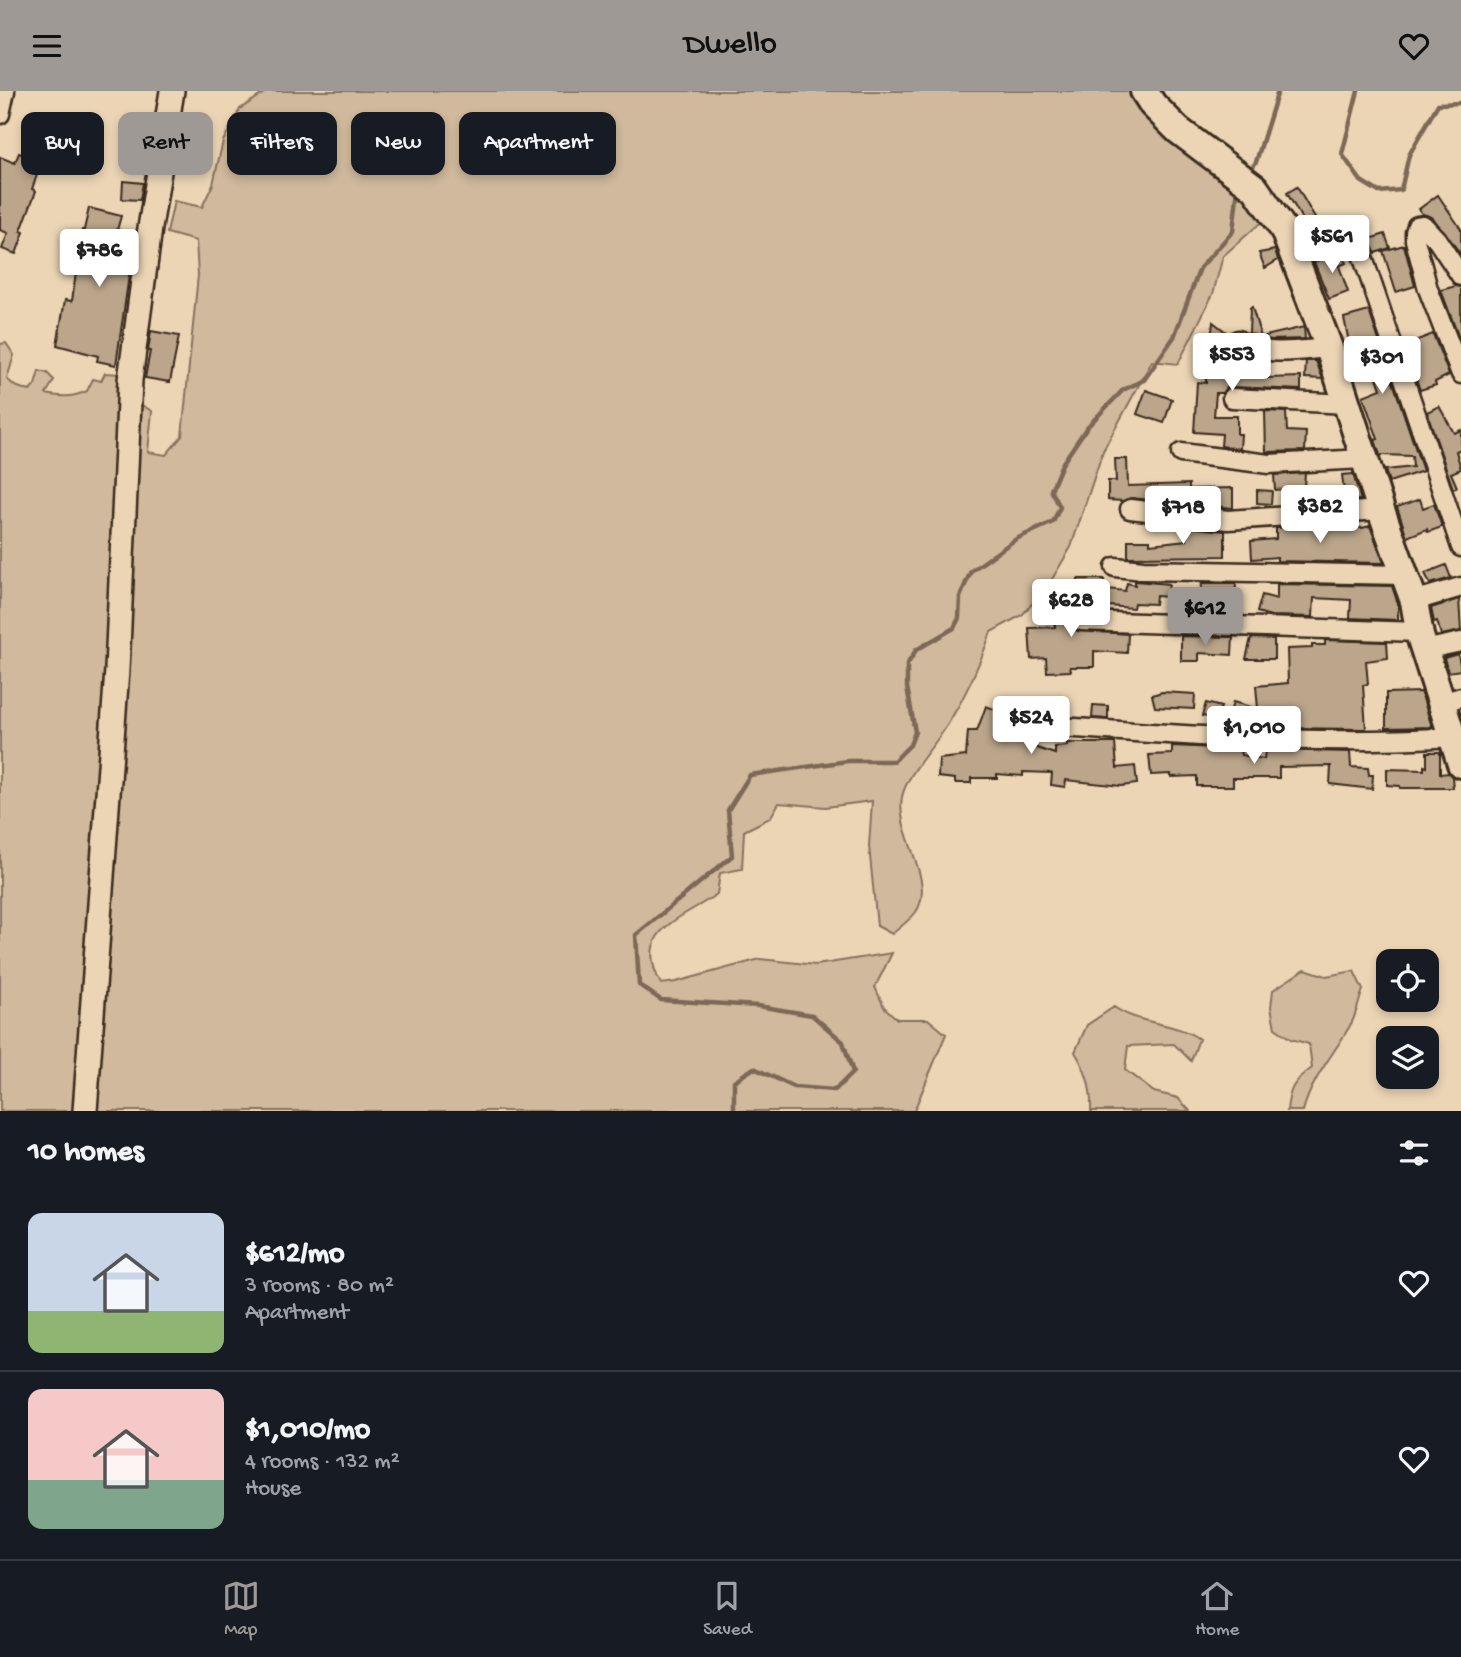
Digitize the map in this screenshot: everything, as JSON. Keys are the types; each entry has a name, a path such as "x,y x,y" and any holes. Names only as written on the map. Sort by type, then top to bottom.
{"main road":[{"path":"1144,91 1153,105 1178,130 1245,181 1284,230 1328,348 1414,601 1422,641 1451,700 1453,737 1461,764"}],"street":[{"path":"0,114 5,91"},
{"path":"85,1111 117,670 130,380 172,91"},
{"path":"1461,276 1430,232 1423,225 1417,226 1415,240 1428,289 1461,374"},
{"path":"1293,250 1340,231 1356,237 1461,547"},
{"path":"1238,341 1251,349 1276,351 1328,348"},
{"path":"1232,398 1346,404"},
{"path":"1181,453 1269,464 1364,459"},
{"path":"1130,509 1228,520 1381,510"},
{"path":"1115,567 1143,570 1405,575"},
{"path":"1414,601 1461,587"},
{"path":"1081,621 1461,642"},
{"path":"1032,725 1151,734 1368,742 1453,737"}],"shaded area":[{"path":"267,91 1135,91 1267,217 1223,256 1213,294 1178,364 1152,361 1103,451 1071,547 1048,586 1022,615 991,632 961,702 909,779 902,797 901,811 922,886 921,899 914,915 892,934 877,926 869,846 872,801 826,807 779,803 770,818 744,831 742,869 720,873 717,894 675,920 656,939 652,951 661,984 760,959 816,965 892,953 875,987 884,1007 897,1019 928,1019 946,1034 914,1111 94,1111 138,403 152,411 148,452 166,455 182,436 198,275 196,241 167,233 174,201 202,207 213,184 227,133 227,175 337,175 337,112 238,112"},
{"path":"6,343 14,355 7,379 15,386 30,391 39,371 47,373 54,380 46,394 62,396 87,391 93,379 101,381 105,373 121,374 113,543 75,1111 0,1111 0,344"},
{"path":"1305,969 1326,976 1354,971 1363,990 1352,1022 1318,1076 1303,1111 1287,1111 1289,1096 1294,1086 1312,1068 1309,1044 1291,1039 1275,1028 1271,1007 1273,990"},
{"path":"1114,1007 1135,1017 1179,1029 1199,1039 1191,1061 1174,1044 1128,1046 1125,1070 1154,1092 1178,1098 1190,1111 1091,1111 1088,1080 1075,1052 1087,1025"}],"building":[{"path":"21,154 21,175 37,175 32,189 36,191 21,231 24,232 16,254 2,249 8,233 0,230 0,157 15,163"},
{"path":"123,181 143,183 140,200 122,199"},
{"path":"1297,187 1320,227 1302,234 1297,222 1302,219 1287,193"},
{"path":"1438,195 1461,229 1461,255 1445,232 1419,209"},
{"path":"89,208 121,216 117,230 135,234 116,365 97,361 98,356 57,345 65,300 72,301 82,230"},
{"path":"1385,234 1390,248 1375,253 1370,239"},
{"path":"1404,245 1415,286 1396,292 1383,251"},
{"path":"1275,250 1278,260 1265,268 1259,253"},
{"path":"1341,251 1346,263 1339,266 1348,292 1329,299 1314,262"},
{"path":"1461,287 1461,343 1441,290"},
{"path":"1252,307 1261,337 1304,327 1305,339 1271,340 1261,338 1249,333"},
{"path":"1369,311 1423,471 1389,482 1385,470 1413,467 1412,456 1380,455 1375,440 1378,439 1363,396 1381,389 1371,360 1353,366 1347,348 1350,347 1344,318"},
{"path":"1213,322 1226,332 1223,347 1211,340"},
{"path":"151,331 179,336 170,382 145,378"},
{"path":"1433,334 1449,375 1435,382 1436,385 1420,390 1404,345"},
{"path":"1236,355 1267,362 1267,378 1301,377 1301,390 1233,387 1216,393 1214,416 1237,416 1237,434 1241,434 1240,449 1221,446 1222,434 1194,432 1197,382 1206,383 1205,358"},
{"path":"1306,361 1316,361 1323,379 1305,378"},
{"path":"1146,390 1172,399 1164,423 1137,414"},
{"path":"1439,406 1454,433 1461,430 1461,449 1456,451 1461,469 1451,473 1457,487 1453,489 1427,412"},
{"path":"1265,411 1286,412 1287,431 1306,432 1305,451 1266,452"},
{"path":"1115,459 1127,459 1128,486 1189,484 1189,489 1233,488 1233,508 1131,498 1123,501 1108,500 1108,481 1116,481"},
{"path":"1305,473 1304,487 1275,490 1274,475"},
{"path":"1353,474 1361,500 1345,501 1342,475"},
{"path":"1257,490 1272,491 1271,504 1257,503"},
{"path":"1298,491 1325,493 1325,502 1298,504"},
{"path":"1420,499 1423,508 1434,504 1442,527 1428,532 1427,529 1407,537 1397,507"},
{"path":"1323,525 1362,528 1370,526 1384,563 1277,561 1277,557 1252,559 1251,541 1276,539 1276,528"},
{"path":"1187,527 1225,531 1225,556 1128,557 1128,540 1150,540 1150,544 1187,540"},
{"path":"1446,565 1451,578 1430,584 1425,573"},
{"path":"1078,579 1104,579 1104,594 1077,593"},
{"path":"1135,581 1169,584 1168,597 1156,596 1155,604 1134,603 1133,608 1108,606 1108,589 1125,591 1127,583 1135,585"},
{"path":"1202,583 1236,583 1235,600 1221,599 1221,595 1201,594"},
{"path":"1277,584 1392,586 1398,604 1398,620 1350,618 1351,600 1314,598 1313,617 1271,616 1257,612 1262,595 1277,599"},
{"path":"1054,590 1076,590 1076,611 1070,620 1074,630 1128,634 1127,653 1094,651 1094,667 1070,667 1071,671 1047,672 1046,658 1031,659 1029,628 1055,627"},
{"path":"1459,599 1461,631 1441,635 1431,608"},
{"path":"1181,636 1233,637 1232,655 1199,653 1199,661 1181,661"},
{"path":"1251,638 1274,639 1274,659 1246,659"},
{"path":"1325,640 1387,642 1388,658 1366,661 1368,684 1363,685 1366,729 1268,728 1268,722 1255,724 1229,717 1233,702 1258,709 1256,686 1288,683 1287,649 1325,645"},
{"path":"1458,654 1461,670 1448,672 1444,658"},
{"path":"1162,692 1195,694 1194,709 1155,707 1152,695"},
{"path":"1421,692 1432,727 1386,728 1386,693"},
{"path":"1206,703 1221,707 1217,719 1202,716"},
{"path":"1093,705 1108,706 1108,719 1092,718"},
{"path":"986,706 996,710 1011,709 1011,713 1025,712 1021,725 1026,736 1031,736 1031,746 1055,754 1055,747 1067,746 1067,743 1115,743 1117,768 1135,766 1137,784 1121,786 1066,780 1065,787 1051,785 1052,773 1023,772 1023,776 997,774 997,778 971,778 971,783 955,783 955,779 938,777 939,759 966,756 968,731 977,731"},
{"path":"1172,746 1240,749 1241,755 1264,759 1265,751 1269,750 1350,752 1351,767 1368,768 1369,775 1373,775 1372,789 1330,784 1331,766 1279,767 1279,778 1233,778 1233,786 1197,786 1197,776 1151,775 1149,755 1172,754"},
{"path":"1427,752 1440,752 1440,774 1449,773 1453,788 1400,788 1387,785 1387,769 1424,770 1424,766 1427,767"}],"waterway":[{"path":"1249,172 1256,162 1278,91"},
{"path":"1358,91 1342,154 1361,181 1379,192 1401,190 1409,155 1438,104 1461,103"},
{"path":"734,1111 734,1081 754,1068 794,1087 835,1090 853,1072 843,1042 812,1015 758,1006 661,1000 639,985 636,935 732,856 728,810 750,775 848,761 894,761 910,745 915,732 907,687 907,665 916,650 954,628 959,618 960,597 971,571 1016,539 1053,522 1060,507 1051,490 1062,464 1087,427 1123,390 1144,380 1174,337 1200,268 1233,231 1238,188"}]}
